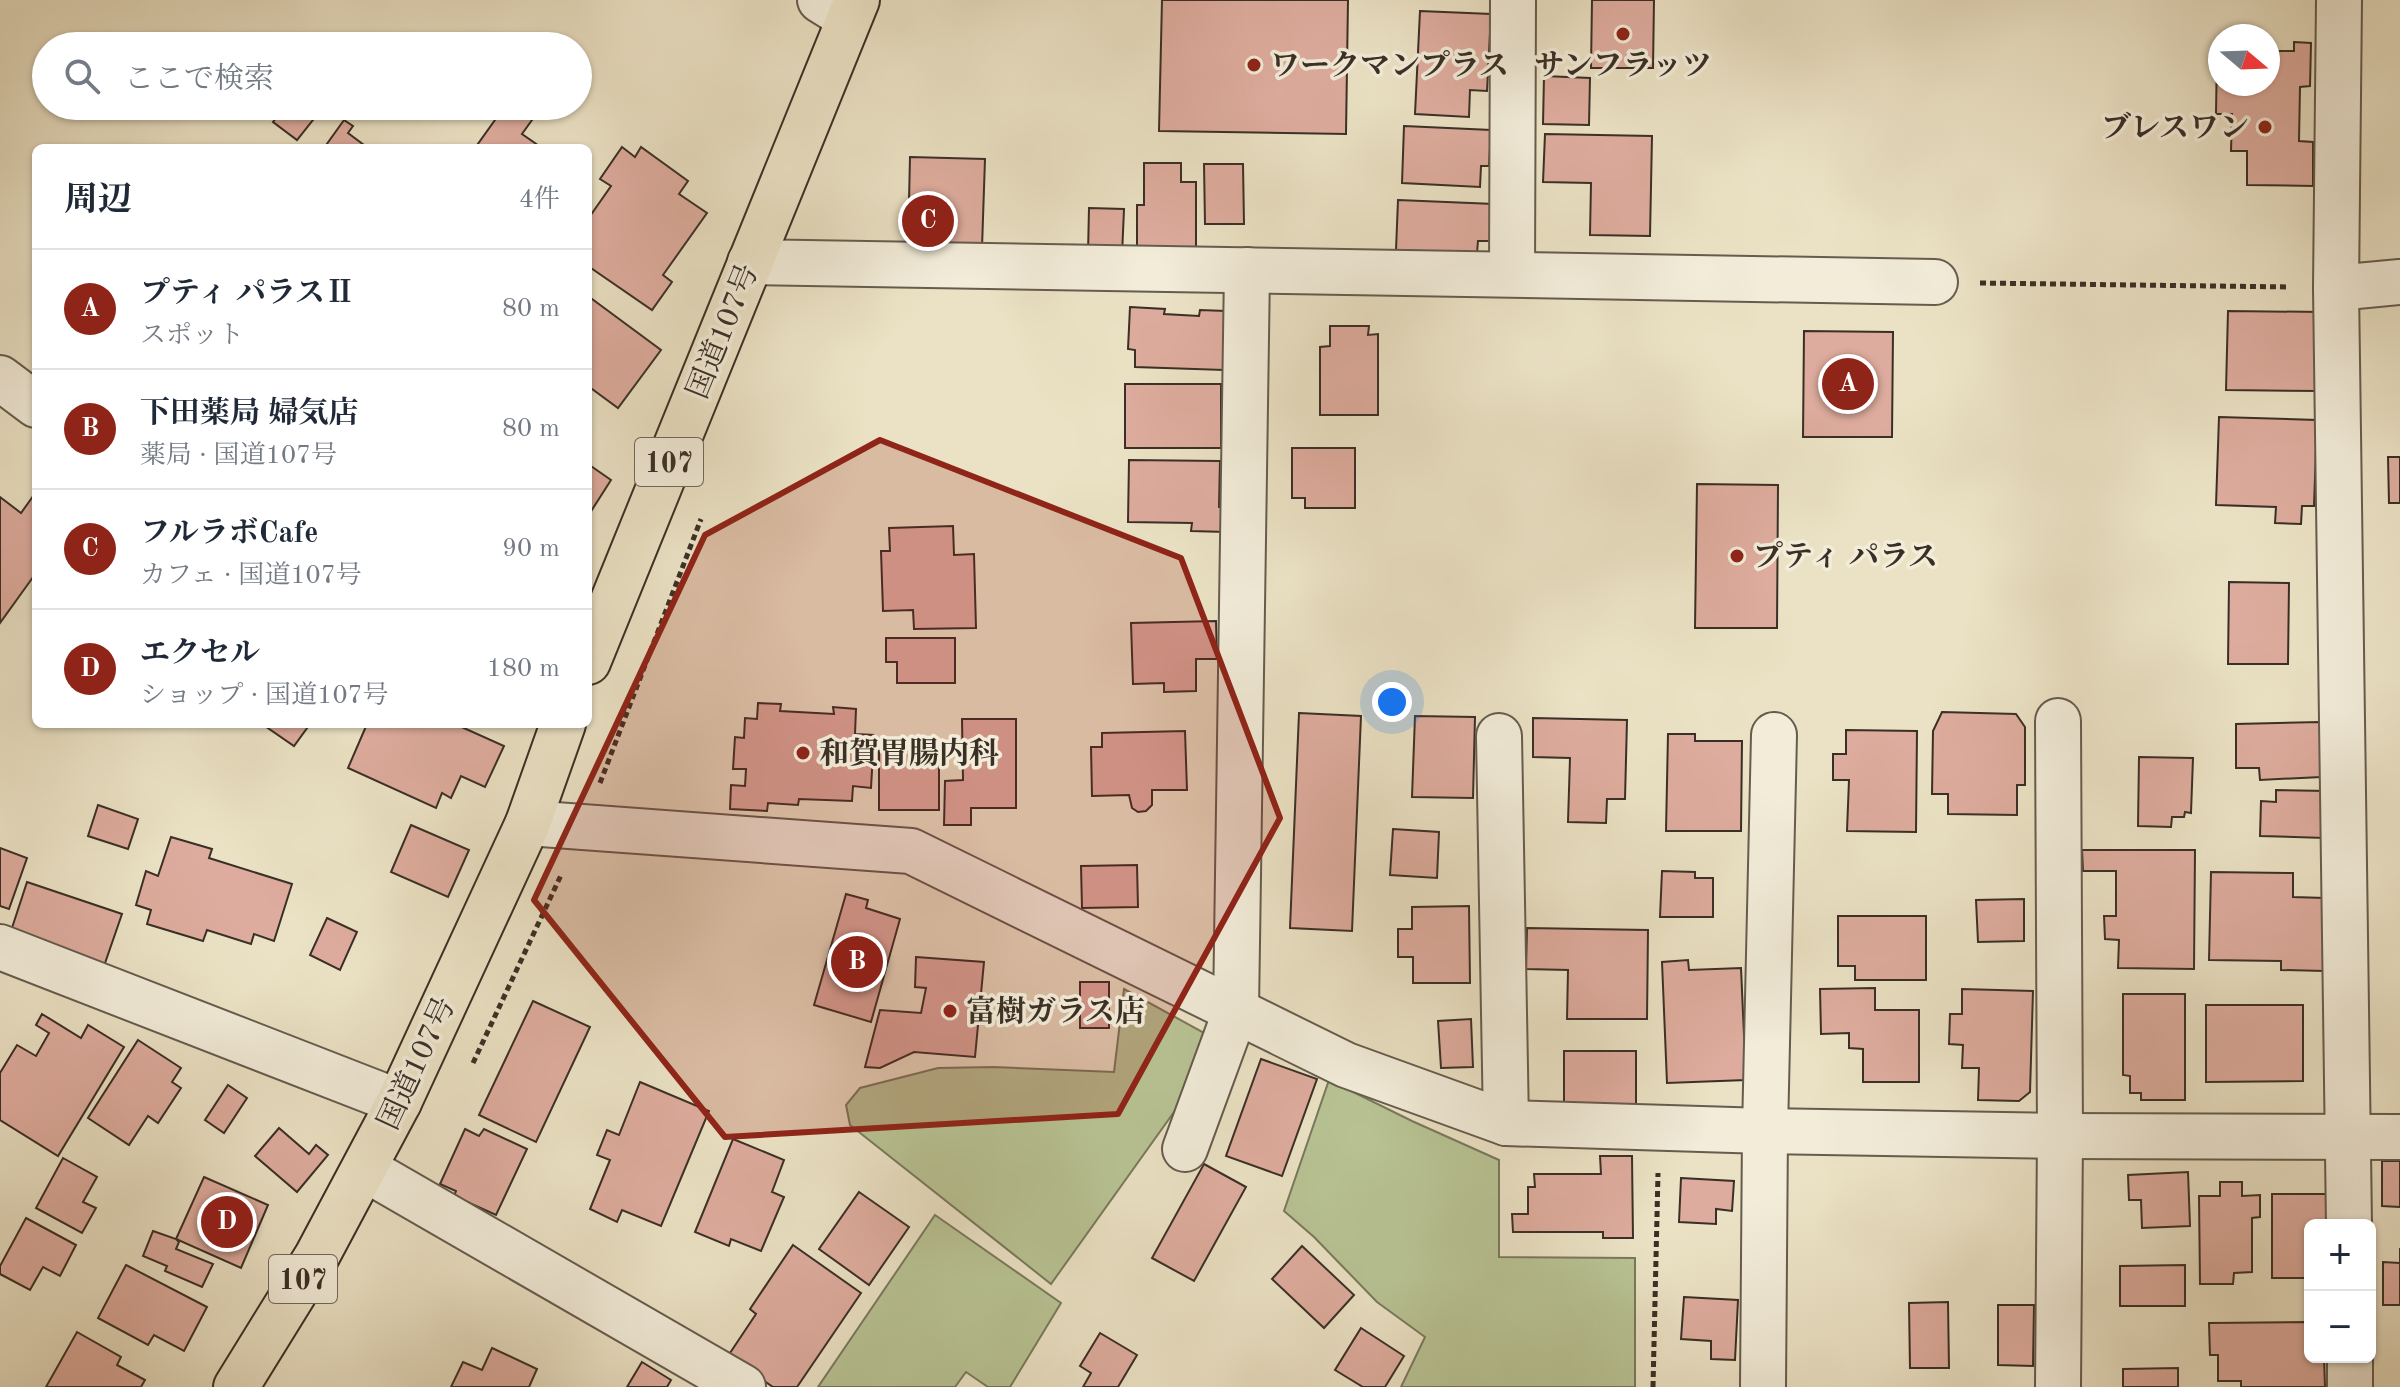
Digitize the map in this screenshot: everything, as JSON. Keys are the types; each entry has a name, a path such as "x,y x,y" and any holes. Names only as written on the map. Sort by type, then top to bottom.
{"highway":[{"name":"国道107号","path":"592,652 750,262 842,6"},
{"name":"国道107号","path":"236,1387 317,1256 399,1102 528,823 562,728"}],"street":[{"path":"1512,274 1513,0"},
{"path":"2339,0 2336,288 2349,1219"},
{"path":"750,262 1935,282"},
{"path":"1185,1149 1236,1010 1247,270"},
{"path":"2336,288 2400,282"},
{"path":"0,378 32,402"},
{"path":"2058,721 2058,1387"},
{"path":"1763,1387 1774,735"},
{"path":"1499,736 1506,1123"},
{"path":"528,823 911,851 1346,1065 1506,1123 2060,1136 2400,1137"},
{"path":"0,947 399,1102"},
{"path":"365,1169 743,1387"},
{"path":"2350,1363 2350,1387"}],"path":[{"path":"1935,282 2336,288"},
{"path":"472,1065 582,827 701,519"},
{"path":"1653,1387 1659,1128"}],"highlighted area":[{"path":"880,440 1181,558 1280,818 1118,1114 725,1137 534,900 705,535"}],"green space":[{"path":"1124,989 1206,1034 1179,1105 1051,1284 850,1125 846,1105 860,1088 938,1068 1114,1072"},
{"path":"1329,1080 1499,1160 1499,1257 1635,1258 1635,1387 1401,1387 1425,1337 1377,1302 1284,1211"},
{"path":"935,1215 1061,1303 1010,1387 988,1387 966,1372 955,1387 818,1387"}],"building":[{"name":"ワークマンプラス","path":"1162,0 1348,0 1346,134 1159,131"},
{"name":"サンフラッツ","path":"1592,0 1654,0 1653,68 1591,68"},
{"path":"1420,11 1491,14 1487,91 1470,90 1469,117 1415,114"},
{"name":"ブレスワン","path":"2294,42 2311,43 2310,86 2300,87 2299,141 2313,142 2313,186 2247,185 2247,151 2231,151 2232,114 2216,114 2216,96 2280,96 2280,51 2294,51"},
{"path":"1544,76 1590,78 1589,125 1543,124"},
{"path":"274,120 313,120 297,140 273,122"},
{"path":"344,120 353,126 348,133 363,144 327,144"},
{"path":"495,120 532,120 522,134 536,144 478,144"},
{"path":"1404,126 1491,130 1489,166 1481,166 1480,187 1402,183"},
{"path":"1545,134 1652,136 1650,236 1590,235 1591,183 1543,182"},
{"path":"622,147 635,157 641,147 688,181 679,194 707,213 663,275 672,282 652,310 592,269 592,213 611,186 600,179"},
{"path":"910,157 985,159 982,248 908,246"},
{"path":"1144,163 1181,163 1181,182 1196,182 1196,247 1137,248 1137,205 1144,205"},
{"path":"1204,164 1243,164 1244,224 1205,224"},
{"path":"1398,200 1494,204 1492,241 1478,241 1477,253 1396,250"},
{"path":"1089,208 1124,209 1122,255 1088,254"},
{"path":"592,299 661,350 618,408 592,389"},
{"path":"1130,307 1165,309 1164,314 1199,316 1200,310 1226,311 1224,370 1135,367 1135,350 1128,349"},
{"path":"2228,311 2322,312 2321,391 2226,390"},
{"path":"1330,326 1369,326 1368,335 1378,334 1378,415 1320,415 1320,347 1330,346"},
{"path":"1804,331 1893,332 1892,437 1803,437"},
{"path":"1125,384 1221,384 1221,448 1125,448"},
{"path":"2219,417 2317,420 2314,506 2302,506 2301,524 2275,523 2276,507 2216,505"},
{"path":"1292,448 1355,448 1355,508 1305,508 1305,498 1292,498"},
{"path":"2388,457 2400,457 2400,503 2389,503"},
{"path":"1129,460 1220,461 1219,507 1226,508 1226,532 1191,531 1192,523 1128,522"},
{"path":"592,467 611,480 592,510"},
{"name":"プティ パラス","path":"1697,484 1778,485 1777,628 1695,628"},
{"path":"0,497 21,513 32,498 32,579 0,623"},
{"path":"953,526 954,555 974,554 976,628 914,629 913,610 883,611 881,551 890,551 889,528"},
{"path":"2229,582 2289,583 2288,664 2228,664"},
{"path":"1216,621 1217,659 1196,659 1196,691 1164,692 1164,683 1133,684 1131,623"},
{"path":"886,638 955,638 955,683 897,683 897,662 886,662"},
{"name":"和賀胃腸内科","path":"758,703 781,704 780,711 834,714 833,707 856,709 855,734 874,735 871,788 853,786 852,801 799,799 798,805 768,803 767,811 730,809 731,785 745,786 746,769 733,769 735,737 744,738 745,718 757,719"},
{"path":"1942,712 2016,714 2025,727 2025,785 2017,785 2017,815 1948,814 1948,794 1932,794 1933,731"},
{"path":"1299,713 1361,716 1352,931 1290,928"},
{"path":"1415,716 1475,717 1473,798 1412,797"},
{"path":"1533,718 1627,720 1625,799 1607,799 1606,823 1568,822 1570,758 1533,757"},
{"path":"962,719 1016,719 1016,808 971,808 971,825 944,825 945,781 963,780"},
{"path":"2320,722 2321,777 2260,780 2259,768 2236,768 2236,724"},
{"path":"268,728 307,728 294,746"},
{"path":"365,728 464,728 504,746 485,787 461,776 451,798 442,793 436,808 348,768"},
{"path":"1846,730 1917,731 1916,832 1847,831 1849,780 1833,780 1833,754 1846,754"},
{"path":"1185,731 1187,790 1152,790 1152,805 1146,811 1138,812 1132,808 1129,795 1092,796 1091,747 1102,747 1102,733"},
{"path":"1668,734 1695,734 1695,741 1742,741 1741,831 1666,831"},
{"path":"879,751 939,751 939,810 879,810"},
{"path":"2139,757 2193,758 2191,813 2185,812 2184,817 2172,817 2171,827 2138,826"},
{"path":"2276,790 2327,791 2325,838 2260,836 2261,801 2276,802"},
{"path":"98,805 138,819 128,849 88,836"},
{"path":"411,825 469,850 448,897 391,872"},
{"path":"1393,829 1439,832 1437,878 1390,875"},
{"path":"171,837 212,849 209,858 292,884 274,941 254,934 251,944 207,930 203,941 147,924 151,910 136,905 146,871 158,876"},
{"path":"0,848 27,858 9,909 0,906"},
{"path":"2082,850 2195,850 2194,969 2118,968 2119,940 2105,939 2104,916 2116,916 2116,871 2083,871"},
{"path":"1137,865 1138,907 1082,908 1081,866"},
{"path":"1662,871 1695,872 1695,878 1713,878 1713,917 1660,917"},
{"path":"2211,872 2293,873 2293,897 2325,898 2324,971 2281,970 2281,961 2209,960"},
{"path":"27,882 122,914 104,966 10,934"},
{"path":"846,894 868,900 866,908 900,919 871,1022 814,1005"},
{"path":"2024,899 2024,941 1978,942 1976,900"},
{"path":"1469,906 1470,983 1413,983 1413,957 1398,957 1398,929 1412,929 1412,907"},
{"path":"1838,916 1926,916 1926,980 1855,980 1855,966 1838,966"},
{"path":"327,918 357,932 340,970 310,955"},
{"path":"1527,928 1648,930 1647,1019 1567,1019 1568,970 1526,969"},
{"name":"富樹ガラス店","path":"916,957 984,962 975,1057 914,1052 880,1068 865,1067 880,1010 921,1013 926,988 915,987"},
{"path":"1688,960 1689,970 1741,968 1746,1080 1667,1083 1662,962"},
{"path":"1080,982 1109,982 1109,1028 1080,1028"},
{"path":"1875,988 1875,1010 1919,1010 1919,1082 1863,1082 1863,1049 1849,1048 1849,1033 1821,1034 1820,989"},
{"path":"1962,989 2033,991 2030,1092 2019,1101 1978,1100 1979,1068 1962,1068 1963,1045 1949,1044 1950,1014 1962,1014"},
{"path":"2123,994 2185,994 2185,1100 2141,1100 2141,1093 2130,1093 2130,1076 2123,1075"},
{"path":"533,1001 590,1027 536,1142 479,1115"},
{"path":"2206,1005 2303,1005 2303,1081 2206,1082"},
{"path":"42,1014 81,1038 88,1025 124,1047 58,1156 0,1120 0,1073 17,1045 36,1056 49,1033 36,1025"},
{"path":"1471,1019 1473,1067 1441,1068 1438,1021"},
{"path":"138,1040 181,1068 172,1082 181,1088 158,1123 148,1116 129,1145 88,1118"},
{"path":"1564,1051 1636,1051 1636,1105 1564,1106"},
{"path":"1261,1059 1317,1079 1282,1176 1226,1156"},
{"path":"640,1082 709,1111 661,1226 622,1210 617,1222 590,1209 610,1160 597,1155 607,1130 619,1135"},
{"path":"228,1085 247,1098 224,1133 205,1120"},
{"path":"279,1128 309,1154 316,1145 328,1155 297,1192 255,1156"},
{"path":"465,1129 479,1136 484,1129 527,1149 496,1215 454,1196 456,1191 440,1184"},
{"path":"733,1139 784,1160 772,1192 784,1197 761,1251 731,1239 729,1246 695,1232"},
{"path":"1600,1156 1632,1156 1633,1238 1603,1238 1603,1232 1513,1232 1512,1214 1528,1214 1528,1187 1535,1187 1534,1174 1601,1174"},
{"path":"63,1158 97,1177 83,1202 96,1208 82,1233 36,1208"},
{"path":"2382,1161 2400,1161 2400,1207 2382,1206"},
{"path":"1204,1164 1246,1187 1194,1281 1152,1258"},
{"path":"2188,1172 2190,1226 2142,1228 2141,1200 2129,1200 2128,1175"},
{"path":"204,1177 268,1205 241,1268 176,1239"},
{"path":"1681,1178 1734,1181 1732,1211 1716,1209 1716,1224 1679,1222"},
{"path":"2220,1182 2242,1182 2242,1196 2260,1195 2260,1217 2252,1218 2252,1272 2234,1273 2233,1284 2200,1284 2199,1196 2220,1196"},
{"path":"859,1192 909,1227 869,1285 819,1249"},
{"path":"2272,1194 2327,1194 2327,1219 2304,1219 2304,1278 2272,1278"},
{"path":"26,1218 76,1245 60,1276 43,1267 30,1290 0,1274 0,1266"},
{"path":"153,1231 176,1239 179,1242 176,1249 213,1264 202,1287 165,1271 167,1266 143,1256"},
{"path":"793,1245 861,1293 797,1387 773,1387 728,1356 756,1314 750,1309"},
{"path":"1302,1246 1354,1295 1324,1328 1272,1279"},
{"path":"2383,1262 2400,1263 2400,1305 2383,1305"},
{"path":"126,1265 207,1307 184,1351 154,1335 148,1345 98,1318"},
{"path":"2185,1265 2185,1306 2120,1306 2120,1266"},
{"path":"1684,1297 1738,1300 1735,1360 1711,1359 1711,1341 1681,1339"},
{"path":"1948,1302 1949,1368 1910,1368 1909,1303"},
{"path":"1998,1305 2034,1305 2033,1366 1998,1365"},
{"path":"2304,1322 2304,1363 2324,1363 2325,1387 2241,1387 2241,1381 2218,1381 2218,1355 2210,1355 2209,1323"},
{"path":"1361,1328 1404,1356 1385,1387 1363,1387 1335,1370"},
{"path":"77,1332 121,1357 117,1365 145,1380 141,1387 46,1387"},
{"path":"1100,1333 1137,1355 1118,1387 1083,1387 1091,1373 1080,1366"},
{"path":"492,1348 537,1369 529,1387 451,1387 463,1362 482,1370"},
{"path":"642,1362 671,1380 667,1387 627,1387"},
{"path":"2178,1368 2178,1387 2123,1387 2123,1369"}],"place":[{"name":"サンフラッツ","path":"1623,34"},
{"name":"ワークマンプラス","path":"1254,65"},
{"name":"ブレスワン","path":"2265,127"},
{"name":"フルラボCafe","path":"928,221"},
{"name":"プティ パラスⅡ","path":"1848,384"},
{"name":"プティ パラス","path":"1737,556"},
{"name":"和賀胃腸内科","path":"803,753"},
{"name":"下田薬局 婦気店","path":"857,962"},
{"name":"富樹ガラス店","path":"950,1011"},
{"name":"エクセル","path":"227,1222"}]}
